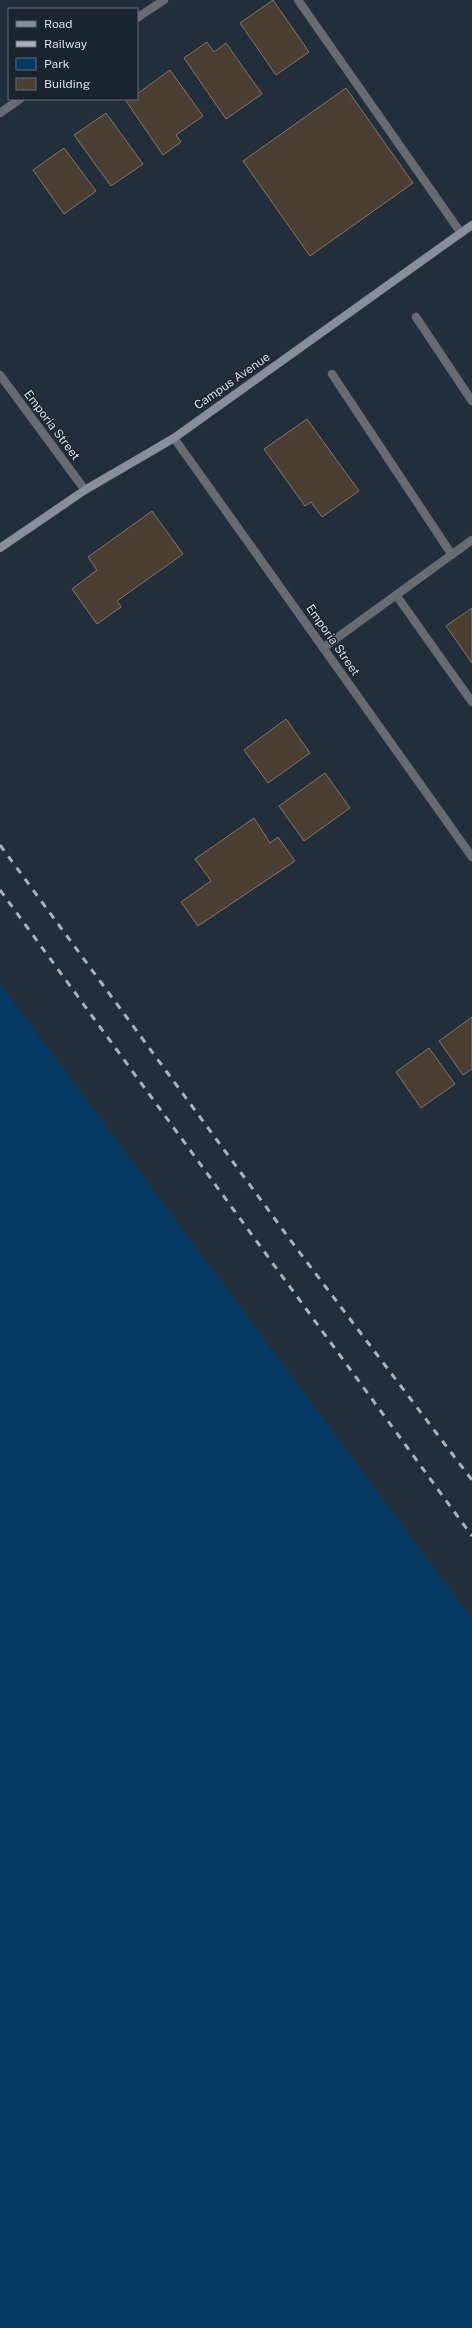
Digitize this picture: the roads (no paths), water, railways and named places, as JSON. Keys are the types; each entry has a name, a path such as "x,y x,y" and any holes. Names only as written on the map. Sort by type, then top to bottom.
{"street":[{"path":"138,17 164,0"},
{"path":"298,0 461,233"},
{"path":"0,113 19,100"},
{"name":"Campus Avenue","path":"0,548 85,490 174,438 472,226"},
{"path":"416,317 472,401"},
{"path":"332,374 452,555"},
{"name":"Emporia Street","path":"0,375 85,490"},
{"name":"Emporia Street","path":"174,438 472,857"},
{"path":"323,648 472,540"},
{"path":"396,595 472,702"}],"railway":[{"path":"0,845 297,1249 472,1480"},
{"path":"0,890 472,1536"}]}
